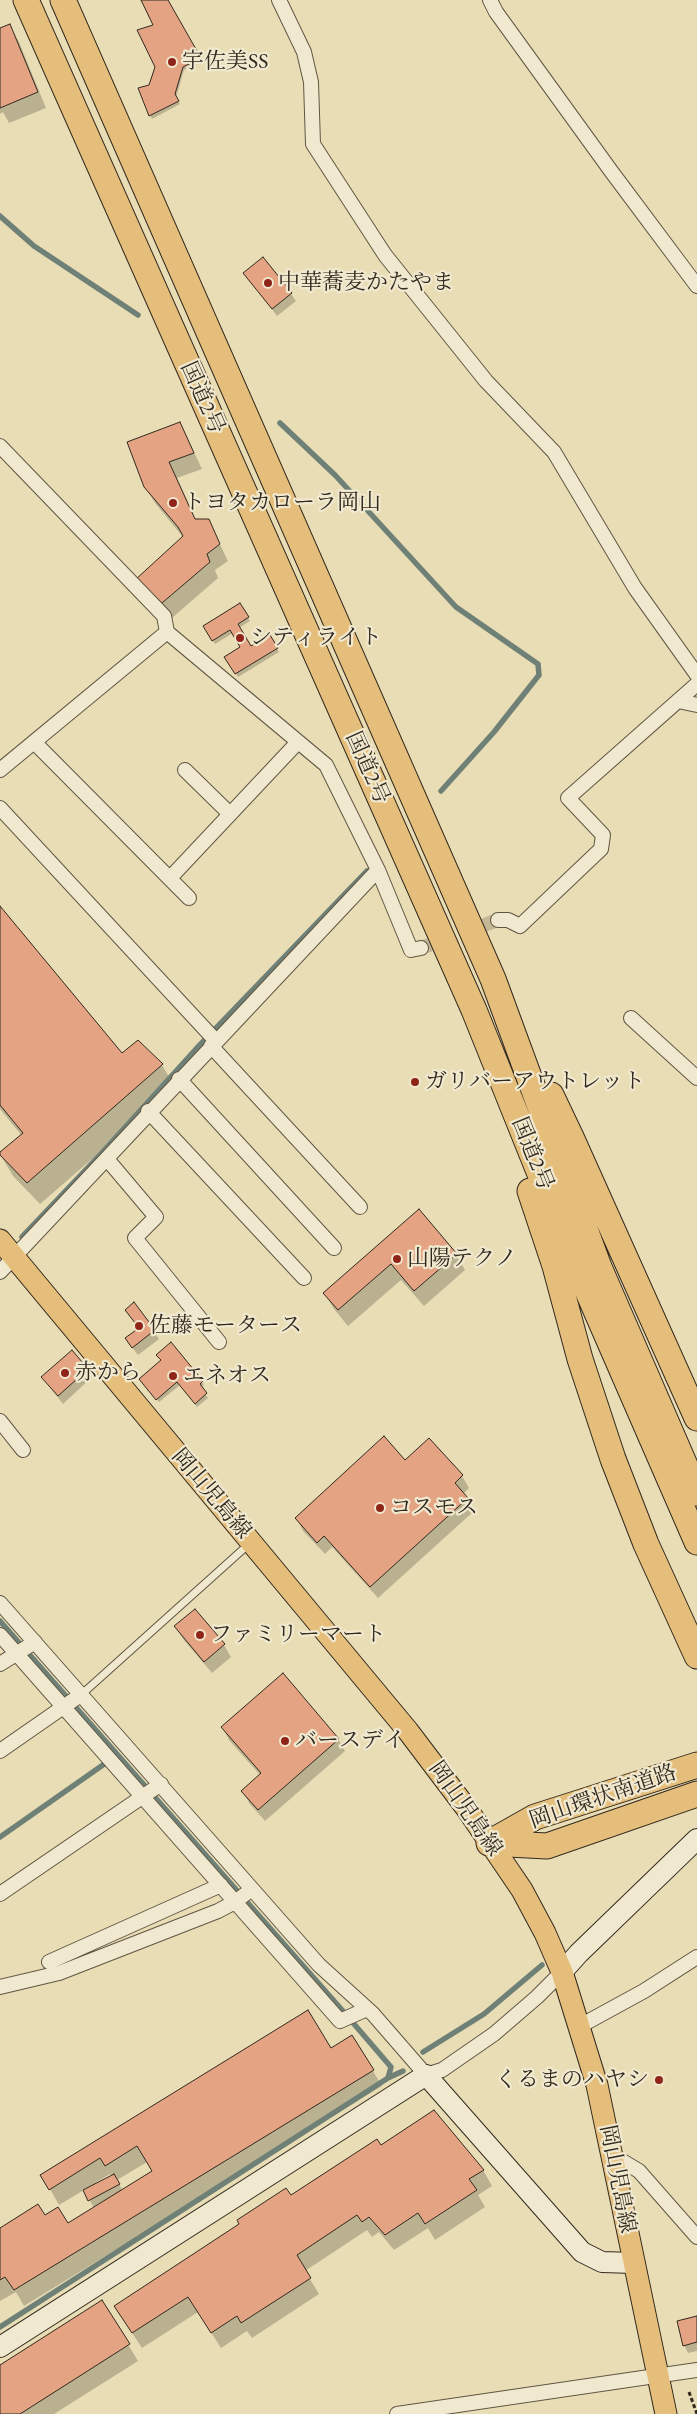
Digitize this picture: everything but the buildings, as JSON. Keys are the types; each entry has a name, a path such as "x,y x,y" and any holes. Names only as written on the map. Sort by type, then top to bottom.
{"highway":[{"name":"国道2号","path":"26,0 474,1010 581,1276 697,1542"},
{"name":"国道2号","path":"63,0 492,979 600,1266 697,1493"},
{"path":"492,979 571,1137 697,1418"},
{"path":"474,1010 555,1266 580,1359 613,1459 646,1544 697,1656"},
{"name":"岡山環状南道路","path":"489,1843 535,1817 697,1765"},
{"name":"岡山環状南道路","path":"489,1843 546,1846 697,1794"}],"main road":[{"name":"岡山児島線","path":"4,1252 251,1542 408,1731 467,1809 522,1890 545,1933 562,1972 597,2085 614,2156 634,2264 665,2407"}],"street":[{"path":"279,0 304,52 314,115 313,144 385,255 486,380 554,452 635,588 697,674"},
{"path":"490,0 496,12 611,172 697,286"},
{"path":"0,446 164,616 167,632 326,766 378,870 411,950 421,948"},
{"path":"2,764 34,742 167,632"},
{"path":"498,920 508,920 520,926 601,849 603,835 568,798 697,684"},
{"path":"678,700 697,704"},
{"path":"34,742 189,898"},
{"path":"170,878 298,742"},
{"path":"185,770 230,814"},
{"path":"0,808 211,1039 360,1207"},
{"path":"4,1252 107,1159 148,1111 179,1079 211,1039 378,870"},
{"path":"631,1018 697,1078"},
{"path":"179,1079 334,1248"},
{"path":"148,1111 304,1278"},
{"path":"107,1159 156,1217 135,1238 219,1342"},
{"path":"0,1421 24,1450"},
{"path":"0,1603 26,1648 72,1701 110,1760 152,1791 221,1885 244,1895 319,1965 426,2075 582,2252 602,2262 634,2264"},
{"path":"0,1635 26,1648 244,1895 340,2021 362,2011"},
{"path":"0,1664 26,1648"},
{"path":"0,1751 72,1701"},
{"path":"0,1894 152,1791"},
{"path":"0,2347 426,2075 442,2070 494,2034 537,1997 579,1953 697,1839"},
{"path":"49,1962 221,1885"},
{"path":"0,1987 59,1973 244,1895"},
{"path":"580,2026 644,1991 697,1957"},
{"path":"614,2156 639,2171 697,2237"},
{"path":"397,2414 697,2370"}],"lane":[{"path":"72,1701 251,1542"}],"path":[{"path":"689,2392 696,2414"}],"waterway":[{"path":"0,216 34,246 138,315"},
{"path":"280,423 335,475 456,607 538,664 539,675 494,732 441,791"},
{"path":"22,1237 196,1049 367,871"},
{"path":"0,1621 391,2067 388,2078 0,2327"},
{"path":"0,1837 110,1760"},
{"path":"423,2052 484,2014 542,1965"},
{"path":"388,2078 403,2071"}],"tunnel":[{"path":"421,948 498,920"}],"place":[{"name":"宇佐美SS","path":"172,62"},
{"name":"中華蕎麦かたやま","path":"268,283"},
{"name":"トヨタカローラ岡山","path":"173,503"},
{"name":"シティライト","path":"240,638"},
{"name":"ガリバーアウトレット","path":"415,1082"},
{"name":"山陽テクノ","path":"397,1259"},
{"name":"佐藤モータース","path":"139,1326"},
{"name":"赤から","path":"65,1373"},
{"name":"エネオス","path":"173,1376"},
{"name":"コスモス","path":"380,1508"},
{"name":"ファミリーマート","path":"200,1635"},
{"name":"バースデイ","path":"285,1741"},
{"name":"くるまのハヤシ","path":"659,2080"}]}
